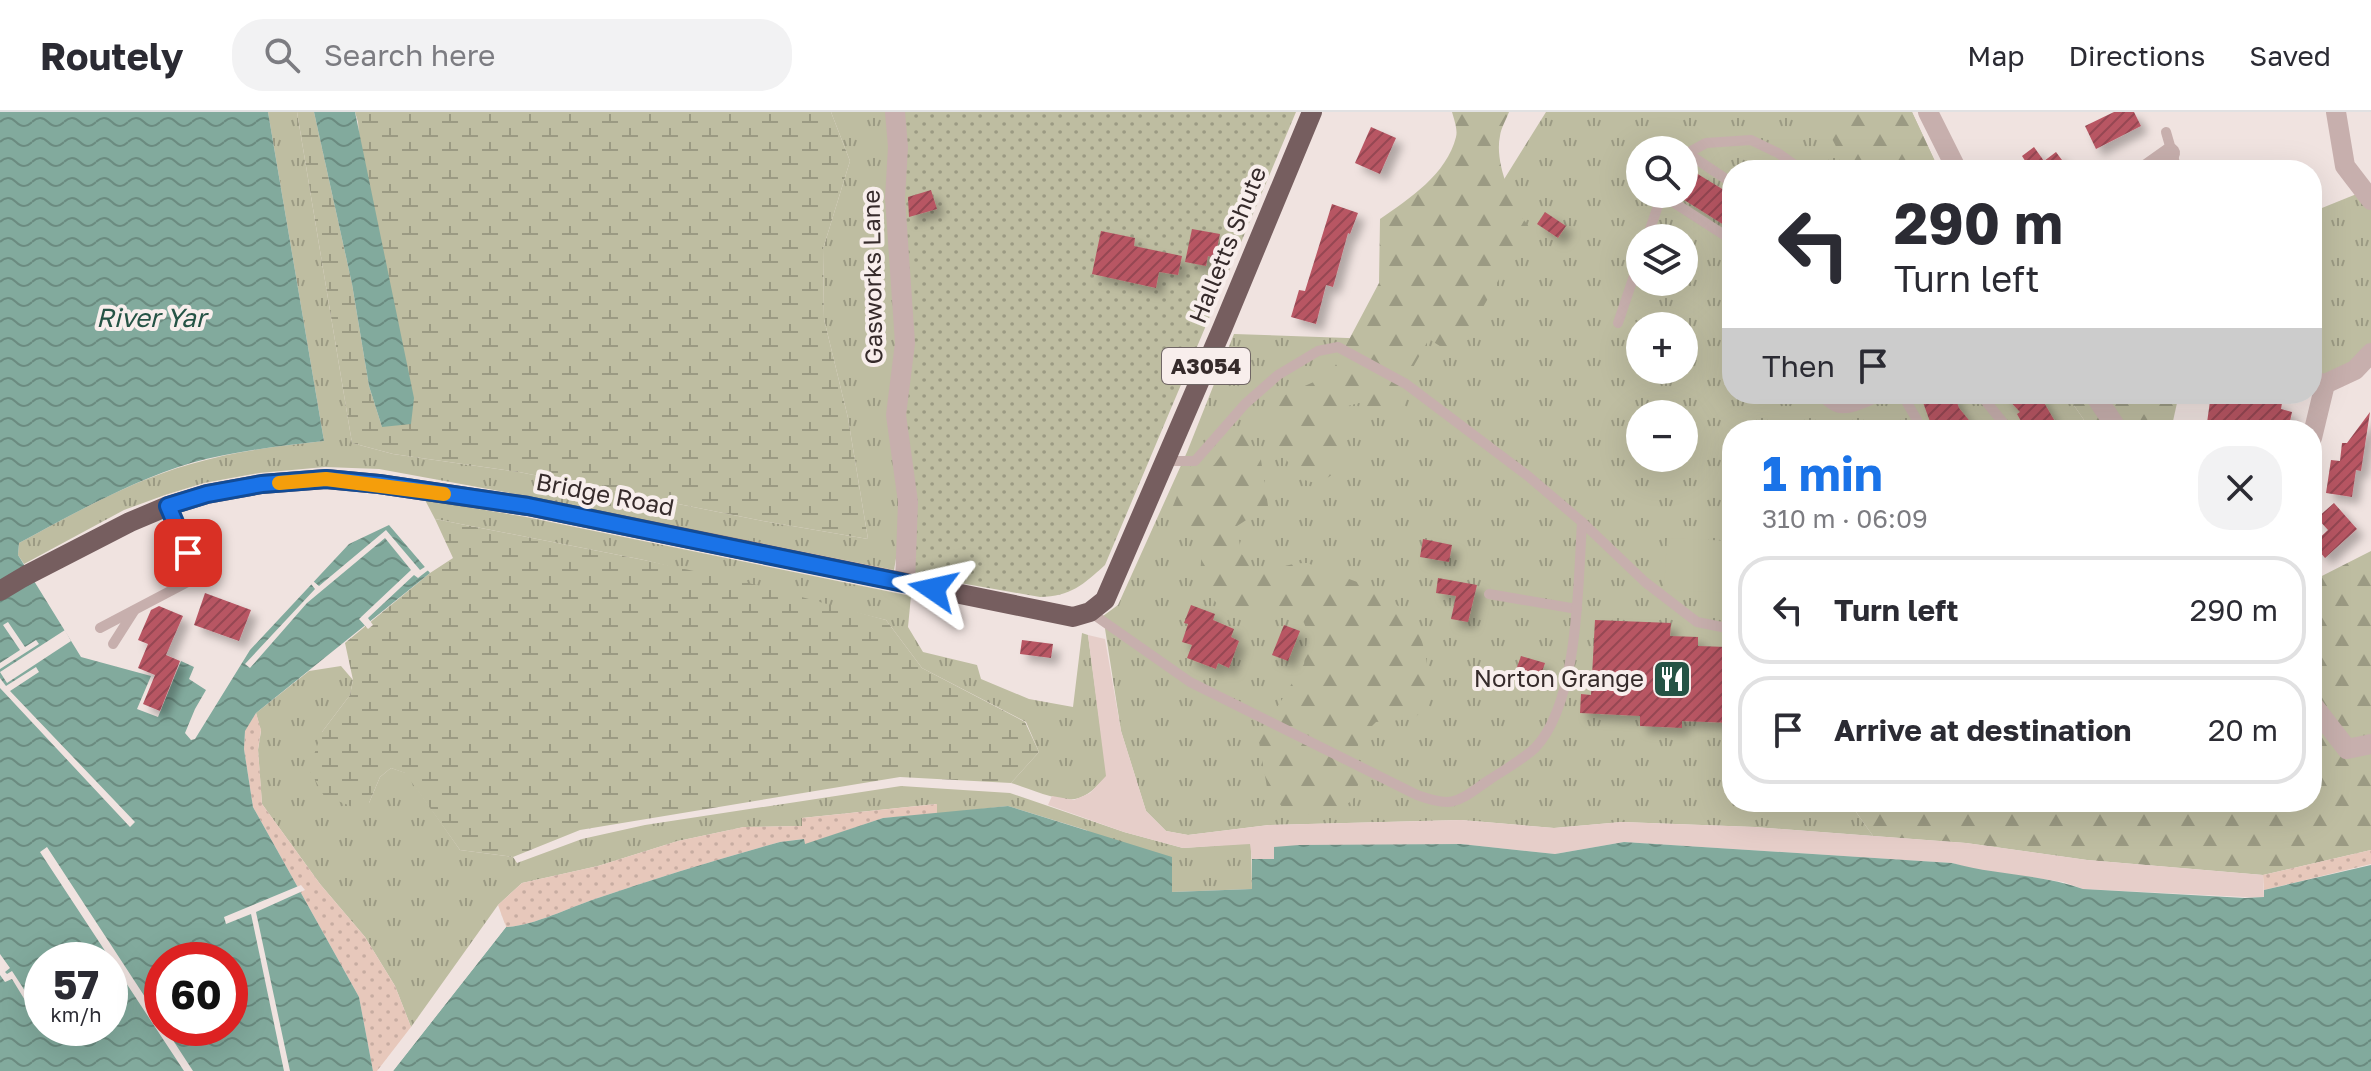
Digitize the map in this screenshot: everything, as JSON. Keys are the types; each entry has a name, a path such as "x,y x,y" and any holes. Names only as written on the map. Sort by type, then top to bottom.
{"main road":[{"name":"Halletts Shute","path":"1090,612 1105,600 1312,112"},
{"name":"Bridge Road","path":"0,591 130,522 168,506 207,494 262,484 326,479 528,506 1073,617 1090,612"}],"street":[{"name":"Gasworks Lane","path":"895,112 898,147 895,198 905,343 896,415 908,502 905,583"},
{"path":"1928,112 1952,160"},
{"path":"2336,112 2345,166 2371,200"},
{"path":"2322,381 2355,370 2371,353"},
{"path":"2322,717 2347,749 2371,744"}],"lane":[{"path":"2166,132 2173,160"},
{"path":"1698,147 1706,143 1751,140 1788,160"},
{"path":"1698,162 1722,177"},
{"path":"1683,208 1722,233"},
{"path":"1618,323 1627,296"},
{"path":"1165,461 1195,461 1245,404 1278,375 1318,351 1338,347 1406,384 1437,406 1528,476 1645,582 1697,622 1722,627"},
{"path":"1828,404 1848,409 1861,404"},
{"path":"1988,404 2001,420"},
{"path":"100,628 197,577 168,506"},
{"path":"1090,612 1190,682 1417,795 1438,803 1456,803 1534,748 1554,721 1575,641 1582,522"},
{"path":"1489,594 1577,609"},
{"path":"113,644 135,609"}],"green space":[{"path":"268,112 297,112 352,443 393,454 519,472 868,539 848,418 824,319 823,249 850,161 831,112 886,112 890,149 900,504 894,570 379,469 325,467 259,473 204,483 165,495 124,510 24,564 18,555 19,543 146,479 224,456 324,441"},
{"path":"297,112 314,112 352,284 369,386 382,427 355,112 831,112 850,161 823,249 824,319 848,418 868,539 519,472 393,454 352,443"},
{"path":"903,112 1296,112 1105,565 1068,592 1040,597 915,575 903,414"},
{"path":"1452,112 1509,112 1499,147 1502,171 1511,196 1529,227 1455,356 1429,339 1407,378 1403,409 1377,412 1359,403 1340,408 1347,435 1344,467 1318,484 1301,479 1278,449 1267,410 1276,399 1318,380 1335,366 1379,283 1380,219 1426,184 1444,163 1456,134"},
{"path":"1546,112 1912,112 1934,160 1722,160 1722,404 2073,404 2084,420 1722,420 1722,812 1856,812 1873,836 1755,827 1622,822 1554,828 1461,820 1269,825 1188,835 1166,831 1146,811 1121,731 1103,616 1118,605 1187,452 1234,334 1404,340"},
{"path":"1818,112 1912,112 1934,160 1845,160"},
{"path":"2364,191 2371,200 2371,353 2322,376 2322,208"},
{"path":"2073,404 2177,404 2173,420 2084,420"},
{"path":"1242,427 1261,460 1268,506 1237,526 1241,553 1259,575 1288,565 1307,563 1372,588 1403,611 1418,631 1425,652 1429,705 1413,719 1376,722 1358,740 1359,782 1353,800 1329,816 1286,812 1267,787 1259,742 1304,664 1308,632 1300,614 1263,607 1245,613 1217,604 1200,580 1202,543 1169,516 1183,481 1214,465"},
{"path":"425,500 526,517 911,596 908,627 923,652 977,665 981,679 1029,699 1073,707 1082,633 1088,635 1107,776 1088,793 1075,799 1052,797 1011,783 1039,752 1026,722 922,668 886,620 644,560 435,519"},
{"path":"435,519 757,585 886,620 922,668 1025,722 1039,752 1011,783 900,777 580,830 513,857 460,850 405,773 391,768 380,777 369,803 351,806 324,796 309,769 322,732 350,695 353,680 345,643 430,573 453,558"},
{"path":"1667,538 1722,541 1722,593 1664,590"},
{"path":"2371,551 2371,850 2263,875 2087,860 1966,843 1873,836 1856,812 2322,812 2322,576"},
{"path":"341,666 353,680 350,695 322,732 369,803 380,777 391,768 406,773 460,850 513,857 517,863 582,839 645,825 901,786 1010,793 1124,832 1183,848 1251,843 1252,889 1172,892 1086,830 1008,806 937,814 936,804 802,818 803,826 744,827 678,841 598,866 522,883 498,905 411,1027 395,986 365,937 320,884 262,804 258,750 261,731 256,713 309,671"}],"sand":[{"path":"256,713 261,730 258,749 262,804 320,884 365,937 395,986 411,1027 377,1071 373,1071 359,997 253,807 244,749 245,730"},
{"path":"937,804 937,814 883,818 804,845 803,839 780,842 641,884 528,923 506,927 498,905 522,883 598,866 678,841 744,827 802,826 802,818"},
{"path":"2371,850 2371,864 2264,890 2263,875"}],"shaded area":[{"path":"1088,635 1105,639 1121,731 1146,811 1166,831 1188,835 1269,825 1461,820 1554,828 1622,822 1755,827 1966,843 2087,860 2263,875 2264,898 2083,889 2063,882 1972,869 1952,863 1624,842 1555,854 1461,844 1274,847 1274,859 1252,859 1250,844 1183,848 1124,832 1048,805 1052,796 1074,800 1090,793 1106,776"}],"water":[{"name":"River Yar","path":"0,112 268,112 324,441 224,455 169,470 104,498 19,543 18,555 81,657 151,676 137,709 158,717 181,661 194,667 189,679 206,690 185,733 191,740 195,739 250,650 349,544 389,525 430,573 256,713 245,731 244,749 253,807 359,997 373,1071 0,1071"},
{"path":"314,112 355,112 414,398 411,424 382,427 369,386 352,284"},
{"path":"1008,806 1172,857 1172,892 1252,889 1252,859 1274,859 1274,847 1299,845 1461,844 1555,854 1624,842 1952,863 2051,880 2083,889 2245,898 2264,897 2264,890 2371,865 2371,1071 393,1071 506,927 539,920 641,884 780,842 804,839 805,844 883,818"}],"pier":[{"path":"386,530 420,570 428,565 431,568 418,578 414,575 368,618 373,625 368,629 359,619 411,570 385,538 307,603 250,668 245,664 315,589 311,584 313,581 319,586"},
{"path":"8,622 25,647 36,640 39,644 0,669 0,663 20,650 3,625"},
{"path":"65,630 71,641 7,683 0,672"},
{"path":"36,667 39,672 10,691 135,822 130,827 0,688 0,678 6,686"},
{"path":"47,847 109,942 99,942 40,852"},
{"path":"301,885 305,890 256,912 290,1071 284,1071 251,914 226,924 224,917"},
{"path":"505,923 506,927 393,1071 389,1071"},
{"path":"0,954 10,968 5,972 12,971 24,989 24,999 12,979 5,982 0,975"},
{"path":"128,971 144,995 144,1010 128,986"},
{"path":"168,1046 177,1046 193,1071 184,1071"}],"building":[{"path":"2114,112 2134,112 2141,126 2096,149 2085,126"},
{"path":"1371,127 1396,138 1380,174 1355,163"},
{"path":"2034,147 2043,160 2025,160 2022,156"},
{"path":"2056,152 2062,160 2045,160"},
{"path":"1698,174 1722,189 1722,224 1697,208"},
{"path":"931,190 937,209 909,217 908,197"},
{"path":"1332,204 1358,213 1348,233 1333,287 1326,285 1316,324 1291,317 1299,290 1305,291"},
{"path":"1545,212 1566,226 1558,238 1537,224"},
{"path":"1192,229 1220,234 1215,258 1208,256 1206,266 1185,262"},
{"path":"1101,231 1135,238 1134,246 1182,256 1178,275 1159,272 1156,288 1092,274"},
{"path":"1924,404 1958,404 1969,420 1929,420"},
{"path":"2012,404 2045,404 2054,420 2020,420 2017,414 2020,412"},
{"path":"2210,404 2282,404 2281,409 2292,412 2290,420 2207,420"},
{"path":"2370,412 2361,471 2356,470 2352,497 2326,493 2331,460 2340,461 2342,443 2347,443"},
{"path":"2334,503 2357,529 2325,558 2322,554 2322,536 2328,530 2322,523 2322,514"},
{"path":"1423,539 1452,545 1449,562 1420,557"},
{"path":"1438,578 1477,585 1468,622 1451,619 1456,596 1436,593"},
{"path":"205,593 251,610 239,641 194,625"},
{"path":"1191,605 1215,614 1213,620 1234,629 1231,637 1239,641 1229,668 1218,663 1216,669 1187,658 1192,645 1182,642 1188,624 1184,623"},
{"path":"159,606 183,616 166,655 180,661 160,711 143,704 155,675 138,668 148,644 138,640 151,610"},
{"path":"1595,620 1671,623 1670,636 1698,637 1698,646 1722,647 1722,723 1682,721 1682,728 1640,726 1640,716 1580,713 1581,694 1591,695"},
{"path":"1284,625 1300,631 1288,661 1272,655"},
{"path":"1022,640 1053,644 1051,658 1020,654"},
{"path":"1521,656 1545,663 1540,678 1516,670"}],"slow traffic":[{"path":"279,483 326,479 444,494"}],"place":[{"name":"Norton Grange","path":"1672,679"}],"route":[{"path":"188,553 168,506 207,494 262,484 326,479 528,506 933,589"}]}
